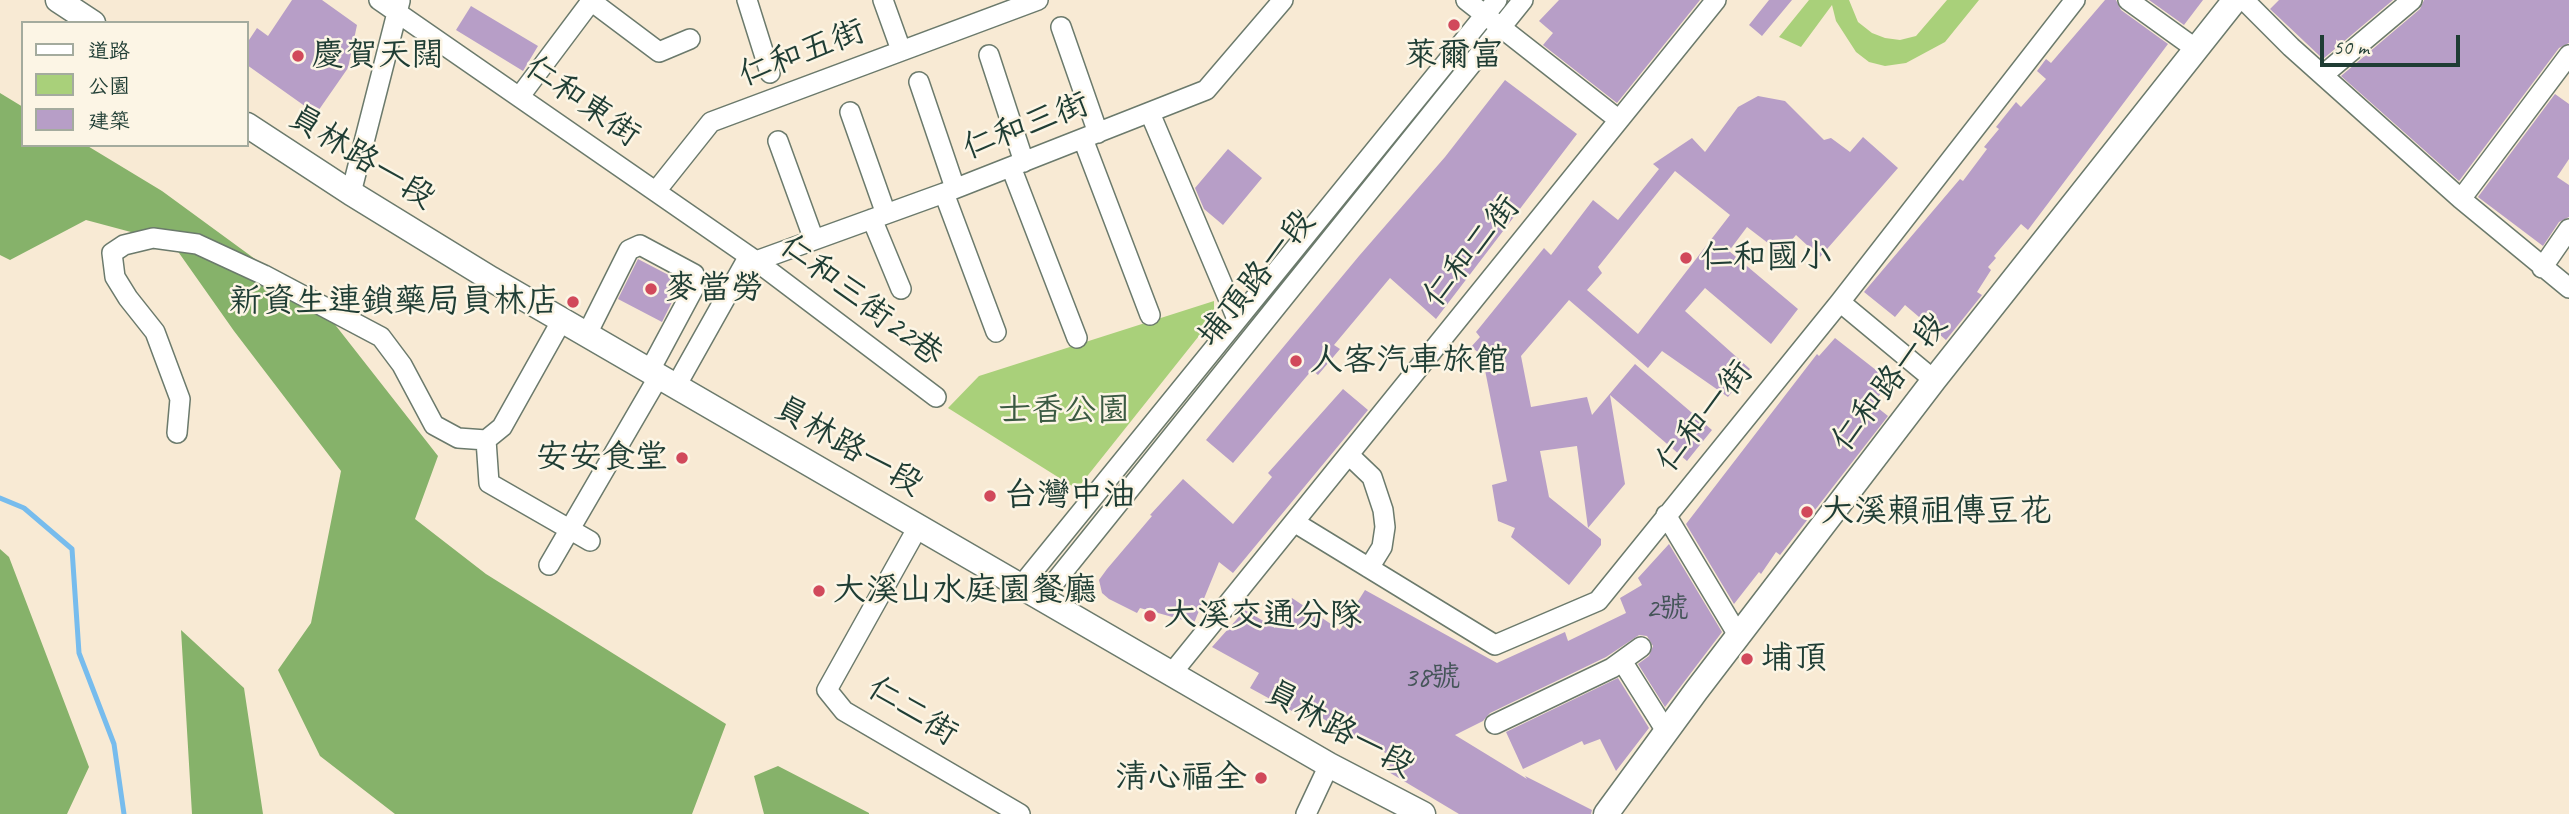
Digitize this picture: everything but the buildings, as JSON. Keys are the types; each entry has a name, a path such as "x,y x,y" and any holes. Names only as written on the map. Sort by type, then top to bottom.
{"main road":[{"path":"58,0 90,21"},
{"name":"仁和路一段","path":"1606,814 1738,635 1934,380 2235,0"},
{"name":"員林路一段","path":"248,125 351,193 562,320 1329,765 1423,814"}],"street":[{"name":"仁和東街","path":"379,0 398,6 520,96 753,258"},
{"path":"520,96 592,0 659,52 690,40"},
{"path":"747,0 771,73"},
{"path":"883,0 901,50"},
{"name":"仁和五街","path":"656,191 711,122 1038,0"},
{"name":"仁和三街","path":"753,258 814,240 879,216 1206,90 1283,0"},
{"path":"1466,0 1495,13 1619,120"},
{"name":"埔頂路一段","path":"1032,592 1237,319 1495,13 1523,0"},
{"name":"仁和二街","path":"1172,673 1716,0"},
{"name":"仁和一街","path":"1294,523 1495,645 1598,601 1840,302 2075,0"},
{"path":"2128,0 2196,49"},
{"path":"2244,0 2461,199 2569,288"},
{"path":"2323,75 2412,0"},
{"path":"351,193 398,6"},
{"name":"埔頂路一段","path":"1032,592 1495,13"},
{"path":"1061,27 1090,136 1150,315"},
{"path":"989,55 1018,164 1077,338"},
{"path":"2461,199 2569,55"},
{"path":"919,82 949,190 996,332"},
{"path":"850,112 901,289"},
{"path":"1150,113 1237,319"},
{"path":"778,141 814,240"},
{"path":"2542,268 2569,229"},
{"path":"177,433 180,399 155,332 128,298 116,277 112,253 124,245 153,238 197,244 264,275 381,337 402,365 435,425 458,438 486,440 502,427 562,320"},
{"path":"587,334 629,250 640,245 694,274 695,286 662,377"},
{"path":"549,565 662,377 753,258"},
{"name":"仁和三街22巷","path":"753,258 936,397"},
{"path":"1840,302 1934,380"},
{"path":"486,440 489,483 590,541"},
{"path":"1349,455 1372,477 1383,510 1385,527 1382,547 1369,568"},
{"path":"1666,515 1738,635"},
{"name":"仁二街","path":"918,527 827,690 844,711 1020,814"},
{"path":"1495,724 1612,668 1641,647"},
{"path":"1622,661 1666,731"},
{"path":"1306,814 1329,765"}],"green space":[{"path":"1809,0 1849,0 1858,22 1872,33 1900,40 1916,36 1947,0 1979,0 1945,42 1906,63 1885,66 1869,62 1856,52 1836,21 1832,5 1801,47 1779,37"},
{"path":"0,93 21,106 21,147 89,147 162,191 322,308 438,456 415,519 486,574 726,724 692,814 395,814 320,756 278,670 311,623 341,471 234,331 172,243 86,220 10,260 0,255"},
{"name":"士香公園","path":"1214,301 1214,317 1077,489 948,408 979,376"},
{"path":"0,549 9,557 89,767 67,814 0,814"},
{"path":"181,630 244,688 263,814 192,814"},
{"path":"778,766 869,814 764,814 754,776"}],"waterway":[{"path":"0,498 24,508 72,549 79,653 114,744 124,814"}],"place":[{"name":"萊爾富","path":"1454,25"},
{"name":"慶賀天闊","path":"298,56"},
{"name":"仁和國小","path":"1686,258"},
{"name":"麥當勞","path":"651,289"},
{"name":"新資生連鎖藥局員林店","path":"573,302"},
{"name":"人客汽車旅館","path":"1296,361"},
{"name":"安安食堂","path":"682,458"},
{"name":"台灣中油","path":"990,496"},
{"name":"大溪賴祖傳豆花","path":"1807,512"},
{"name":"大溪山水庭園餐廳","path":"819,591"},
{"name":"大溪交通分隊","path":"1150,616"},
{"name":"埔頂","path":"1747,659"},
{"name":"清心福全","path":"1261,778"}]}
